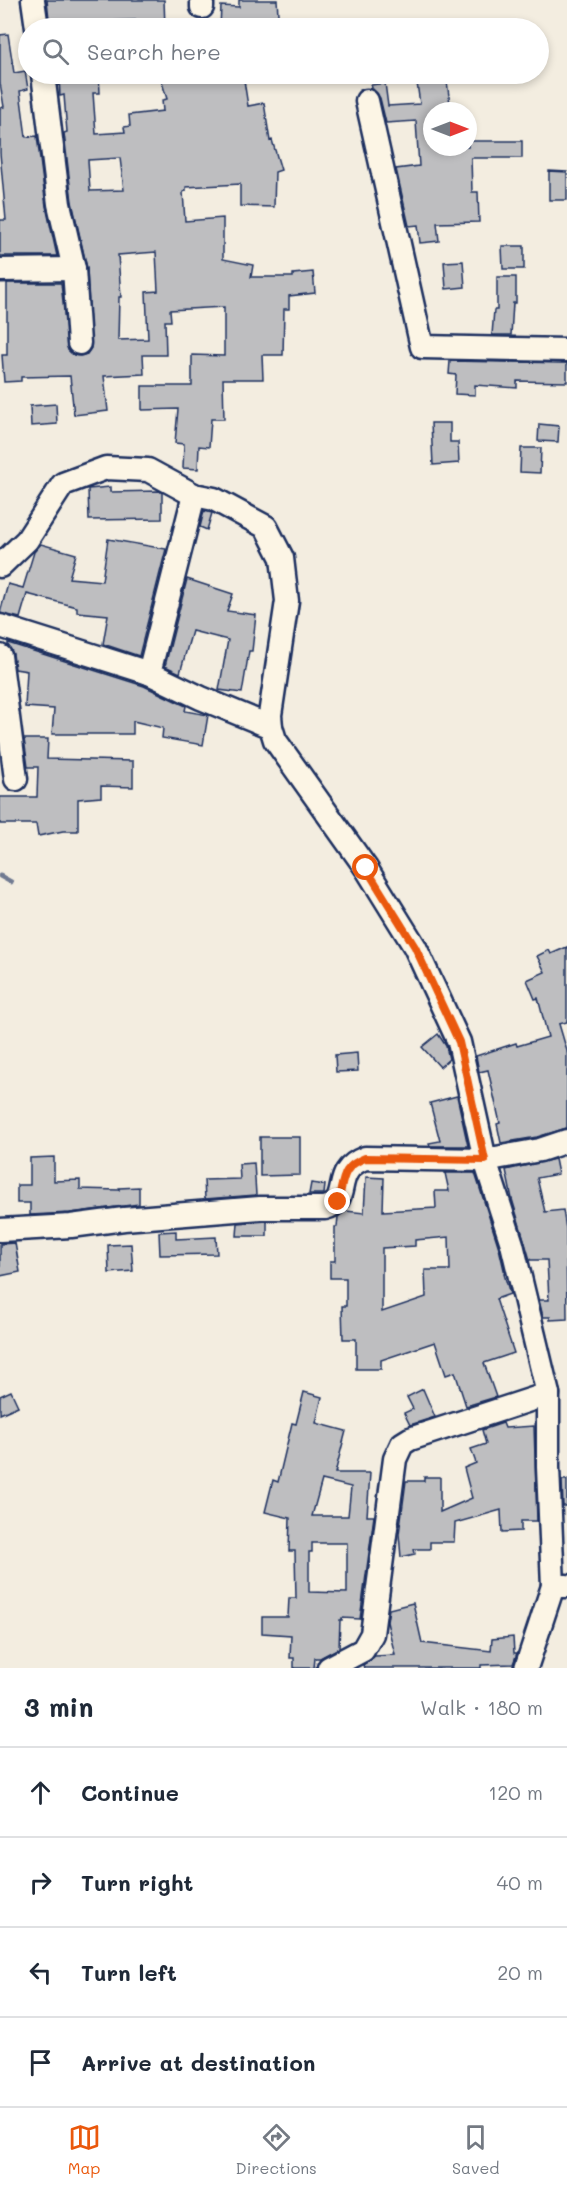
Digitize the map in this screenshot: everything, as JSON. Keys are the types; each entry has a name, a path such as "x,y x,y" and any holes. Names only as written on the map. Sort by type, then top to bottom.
{"street":[{"path":"33,0 36,18"},
{"path":"44,84 59,204 74,269 79,343"},
{"path":"367,101 422,347 567,350"},
{"path":"0,270 74,269"},
{"path":"0,566 27,540 63,484 106,468 148,470 194,495 214,499 266,527 282,558 286,601 270,715 271,728 275,740 366,868 415,947 459,1042 485,1160 512,1244 548,1394 557,1466 560,1586 526,1668"},
{"path":"149,673 194,495"},
{"path":"0,626 149,673 271,728"},
{"path":"0,656 16,779"},
{"path":"0,1230 71,1226 124,1219 260,1208 325,1208 338,1202 345,1173 349,1167 365,1158 485,1160 540,1150 567,1141"},
{"path":"329,1668 363,1650 372,1634 395,1459 402,1444 410,1439 548,1394"}],"building":[{"path":"47,0 164,0 165,18 49,18"},
{"path":"239,0 277,0 278,18 220,18 221,6 239,7"},
{"path":"8,34 14,73 18,72 18,84 27,84 28,89 20,91 26,137 37,136 46,206 57,256 0,256 0,220 6,220 0,153 0,108 4,107 0,83 0,35"},
{"path":"59,84 100,84 100,93 93,93 96,134 125,132 124,127 130,126 129,115 163,111 162,100 167,99 162,84 245,84 248,106 264,103 270,141 272,140 281,170 275,172 274,207 240,206 240,184 186,187 186,191 183,192 185,221 223,218 223,259 253,265 251,277 293,277 293,274 313,272 315,293 289,296 289,309 284,309 283,355 262,355 263,379 223,379 224,419 211,419 209,447 199,446 198,469 183,468 184,444 175,443 178,409 142,410 142,386 192,386 192,355 224,356 224,307 170,310 171,321 165,321 166,355 143,355 144,374 104,376 108,411 74,415 70,376 21,377 21,381 4,382 2,355 7,355 7,283 61,283 68,350 80,356 87,354 91,348 87,268 72,202 64,133 67,132 64,95 60,96","holes":["120,158 124,190 90,191 88,160","156,252 158,291 146,292 148,339 118,340 119,297 121,297 118,255"]},
{"path":"385,84 388,106 420,104 417,84 447,84 450,102 423,102 423,156 477,156 477,141 522,141 522,158 471,158 472,192 478,192 479,222 437,223 439,241 420,243 418,225 409,226 396,169 419,166 416,121 386,123 380,98 371,85"},
{"path":"549,171 567,172 567,200 549,200"},
{"path":"502,246 524,246 524,269 503,269"},
{"path":"463,261 465,287 446,289 444,262"},
{"path":"497,277 516,277 516,303 513,303 511,335 492,335 494,310 497,310"},
{"path":"450,361 567,363 567,382 517,381 517,388 475,385 475,395 455,394 456,375 449,374"},
{"path":"56,404 57,424 31,426 30,406"},
{"path":"431,423 450,423 450,442 458,442 459,463 433,465"},
{"path":"539,424 559,426 558,442 538,441"},
{"path":"521,448 541,448 540,473 520,472"},
{"path":"110,487 110,492 159,491 162,493 162,519 89,520 88,489"},
{"path":"204,511 212,513 207,530 200,527"},
{"path":"108,539 166,549 139,656 103,644 108,615 77,612 77,607 27,594 20,618 0,613 8,584 23,588 34,552 41,544 76,554 69,578 102,581"},
{"path":"187,579 233,594 227,611 256,615 252,651 249,651 242,693 219,690 228,640 192,631 180,673 165,666"},
{"path":"8,643 144,686 186,706 185,711 208,715 203,745 162,738 163,728 133,721 133,734 52,734 54,709 25,707 27,671 15,669 13,654"},
{"path":"24,739 48,739 47,759 133,761 133,787 101,786 101,797 78,799 78,831 63,831 38,836 36,824 0,824 0,797 37,797 38,767 28,767"},
{"path":"567,947 567,1022 559,1024 567,1051 567,1128 537,1137 501,1143 497,1124 500,1123 488,1070 479,1072 476,1056 516,1043 517,1046 548,1037 538,998 535,999 527,980 545,972 537,956 549,950 551,954"},
{"path":"438,1034 446,1046 449,1059 440,1067 422,1047"},
{"path":"357,1053 358,1071 336,1072 335,1055"},
{"path":"457,1096 468,1146 430,1146 429,1143 440,1141 430,1103"},
{"path":"260,1137 300,1137 300,1175 260,1176"},
{"path":"54,1157 54,1181 80,1180 80,1189 119,1190 119,1188 139,1187 139,1204 70,1213 30,1215 30,1203 17,1203 17,1185 30,1185 30,1158"},
{"path":"555,1159 558,1174 537,1178 545,1212 563,1210 566,1229 567,1319 550,1320 550,1317 543,1317 539,1300 549,1300 547,1260 530,1260 506,1170"},
{"path":"254,1163 256,1195 205,1199 204,1180 240,1179 239,1164"},
{"path":"445,1173 475,1173 499,1248 510,1294 496,1299 514,1353 484,1363 496,1397 466,1406 455,1372 446,1375 435,1342 381,1360 381,1369 356,1369 356,1339 343,1339 342,1306 346,1306 346,1278 330,1278 330,1261 335,1261 335,1227 337,1227 338,1217 346,1211 364,1213 366,1177 384,1178 383,1211 436,1208 435,1191 449,1191","holes":["449,1237 450,1270 425,1270 426,1297 382,1312 382,1248 415,1246 415,1240"]},
{"path":"311,1183 325,1185 324,1194 309,1194"},
{"path":"267,1221 267,1236 237,1236 238,1223"},
{"path":"176,1231 176,1239 216,1237 217,1254 160,1255 159,1232"},
{"path":"15,1243 20,1272 0,1276 0,1244"},
{"path":"131,1244 133,1271 109,1273 108,1245"},
{"path":"423,1389 435,1417 410,1425 404,1413 413,1409 407,1397"},
{"path":"11,1391 18,1406 0,1414 0,1396"},
{"path":"304,1392 322,1397 316,1423 346,1431 335,1473 370,1473 367,1516 374,1516 360,1619 342,1618 340,1620 339,1648 320,1658 315,1658 314,1668 294,1668 294,1658 290,1658 291,1635 262,1633 262,1617 288,1617 289,1598 296,1598 295,1551 289,1551 290,1518 265,1512 273,1480 278,1482 292,1423 296,1424","holes":["322,1480 351,1487 348,1516 312,1516","312,1543 347,1543 347,1593 309,1592 309,1552 312,1552"]},
{"path":"503,1423 505,1428 534,1426 537,1521 521,1521 521,1531 502,1532 501,1510 455,1523 454,1542 430,1542 430,1549 414,1549 415,1554 401,1557 399,1534 406,1481 424,1481 424,1477 440,1477 440,1512 472,1498 464,1468 476,1463 471,1449 486,1444 482,1430"},
{"path":"562,1480 567,1480 567,1506 563,1506"},
{"path":"413,1603 422,1643 491,1651 492,1639 513,1637 514,1653 517,1653 513,1664 481,1665 481,1668 364,1668 363,1665 375,1656 395,1655 387,1622 389,1609"}],"waterway":[{"path":"0,876 11,882"}],"route":[{"path":"338,1202 345,1173 349,1167 365,1158 485,1160 459,1042 415,947 366,868"}]}
